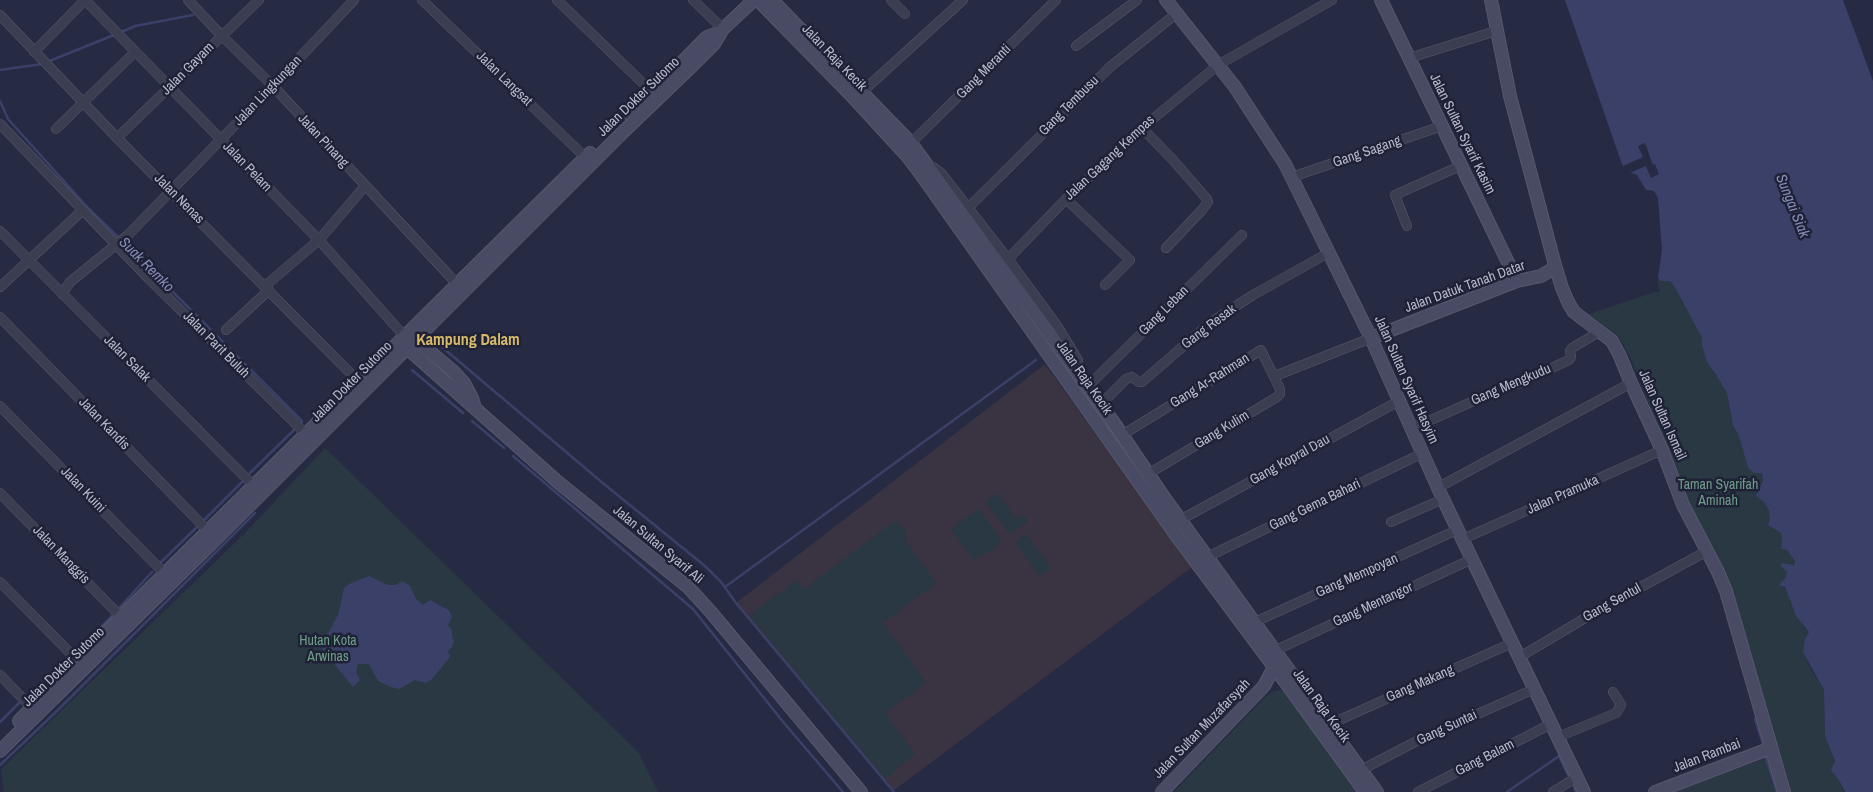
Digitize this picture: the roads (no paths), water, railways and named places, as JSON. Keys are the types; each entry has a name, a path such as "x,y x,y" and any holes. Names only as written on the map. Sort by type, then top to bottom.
{"main road":[{"name":"Jalan Dokter Sutomo","path":"0,751 238,510 620,135 707,37 722,30 756,0"},
{"name":"Jalan Raja Kecik","path":"756,0 823,60 863,91 911,143 924,169 1176,535 1286,683 1377,792"},
{"name":"Jalan Raja Kecik","path":"772,0 907,156 924,169 1122,435 1180,520 1328,725 1336,745 1365,792"},
{"name":"Jalan Sultan Syarif Hasyim","path":"1166,0 1254,114 1292,177 1371,338 1411,429 1518,658 1584,792"},
{"name":"Jalan Sultan Syarif Kasim","path":"1381,0 1460,166 1518,281"},
{"name":"Jalan Sultan Ismail","path":"1491,0 1510,96 1562,288 1568,304 1574,312 1612,341 1662,450 1683,505 1726,591 1784,792"},
{"name":"Jalan Dokter Sutomo","path":"0,740 208,531 238,510 254,486 301,429 410,342 457,284 586,158 656,96"},
{"path":"1540,276 1551,270 1555,265"},
{"path":"1540,276 1562,288"},
{"name":"Jalan Datuk Tanah Datar","path":"1371,338 1518,281 1540,276"},
{"name":"Jalan Sultan Syarif Ali","path":"410,342 453,372 464,383 476,410 559,483 688,587 861,792"},
{"name":"Jalan Sultan Muzafarsyah","path":"1162,792 1264,686 1274,667"},
{"name":"Jalan Sultan Muzafarsyah","path":"1264,686 1286,683"},
{"name":"Jalan Rambai","path":"1654,792 1771,748"}],"street":[{"path":"34,52 85,0"},
{"name":"Jalan Pelam","path":"85,0 171,86 319,240 410,342"},
{"name":"Jalan Pinang","path":"189,0 222,36 273,86 457,284"},
{"name":"Jalan Gayam","path":"118,138 259,0"},
{"name":"Jalan Lingkungan","path":"62,294 70,282 128,235 354,0"},
{"name":"Jalan Langsat","path":"422,0 586,158"},
{"path":"557,0 656,96"},
{"path":"693,0 722,30"},
{"path":"892,0 905,14"},
{"path":"863,91 963,0"},
{"name":"Gang Meranti","path":"911,143 1056,0"},
{"path":"1076,46 1137,0"},
{"name":"Jalan Gagang Kempas","path":"1008,259 1066,199 1142,128 1218,65 1332,0"},
{"name":"Gang Tembusu","path":"968,208 1110,67 1177,12"},
{"name":"Jalan Nenas","path":"0,15 118,138 359,382"},
{"path":"1409,58 1496,30"},
{"path":"56,129 135,52"},
{"name":"Jalan Parit Buluh","path":"0,124 301,429"},
{"name":"Gang Sagang","path":"1292,177 1442,126"},
{"path":"1142,128 1173,160 1208,202 1166,248"},
{"path":"1407,226 1395,195 1460,166"},
{"path":"924,169 932,167 942,174 1008,259 1058,327 1075,354 1079,365 1079,377"},
{"path":"226,330 267,288 319,240 365,186"},
{"path":"1066,199 1130,260 1105,285"},
{"path":"0,287 83,210"},
{"name":"Jalan Salak","path":"0,231 254,486"},
{"name":"Gang Leban","path":"1087,387 1242,235"},
{"name":"Gang Resak","path":"1100,405 1126,379 1132,377 1142,382 1210,324 1253,295 1330,252"},
{"name":"Jalan Kandis","path":"0,317 208,531"},
{"name":"Gang Mengkudu","path":"1411,429 1569,360 1572,348 1599,332"},
{"path":"1275,376 1371,338"},
{"name":"Gang Ar-Rahman","path":"1122,435 1262,350 1275,376"},
{"name":"Gang Kulim","path":"1148,474 1277,397 1280,394 1280,389 1275,376"},
{"path":"1391,522 1631,383"},
{"name":"Gang Kopral Dau","path":"1180,520 1399,401"},
{"name":"Jalan Kuini","path":"0,406 165,574"},
{"name":"Jalan Pramuka","path":"1461,534 1662,450"},
{"name":"Gang Gema Bahari","path":"1207,557 1423,453"},
{"name":"Jalan Manggis","path":"0,493 121,617"},
{"name":"Gang Mempoyan","path":"1254,622 1461,534"},
{"name":"Gang Sentul","path":"1518,658 1597,611 1707,551"},
{"name":"Gang Mentangor","path":"1274,651 1472,559"},
{"path":"0,582 78,662"},
{"name":"Gang Makang","path":"1328,725 1512,643"},
{"path":"0,675 32,708"},
{"name":"Gang Suntai","path":"1360,770 1417,741 1534,689"},
{"path":"1558,737 1616,713 1621,706 1613,692"},
{"name":"Gang Balam","path":"1418,792 1552,724"},
{"path":"1553,792 1577,776"}],"water":[{"name":"Sungai Siak","path":"1565,0 1843,0 1873,81 1873,792 1845,792 1831,770 1835,761 1825,736 1824,690 1803,652 1805,639 1809,632 1796,616 1785,587 1779,585 1786,577 1787,572 1780,565 1782,563 1794,565 1795,561 1787,550 1781,549 1781,533 1768,525 1769,511 1764,502 1756,496 1763,480 1762,473 1754,473 1748,468 1739,436 1733,425 1727,394 1707,362 1702,338 1670,281 1661,281 1658,278 1662,250 1658,198 1654,191 1646,190 1637,175 1624,170"},
{"path":"369,576 388,585 396,585 402,581 410,586 416,599 423,605 430,600 449,610 452,617 448,625 452,630 454,641 448,651 450,657 432,679 426,683 415,680 399,689 391,687 378,681 369,664 358,664 356,672 360,680 353,687 322,649 322,645 338,615 344,588"}],"waterway":[{"path":"119,33 135,26 193,15"},
{"path":"47,62 114,35"},
{"path":"0,70 42,64"},
{"name":"Suak Remko","path":"0,101 8,119 89,209 119,238"},
{"name":"Suak Remko","path":"123,242 302,421 300,424"},
{"path":"436,342 604,484 705,566 721,582 736,603 894,792"},
{"path":"725,587 1036,360"},
{"path":"412,370 463,413"},
{"path":"472,421 504,448"},
{"path":"250,473 296,428"},
{"path":"513,456 693,609 784,723 843,792"},
{"path":"205,519 242,482"},
{"path":"0,765 57,711 255,513"},
{"path":"160,563 197,527"},
{"path":"120,607 152,572"},
{"path":"75,653 112,616"},
{"path":"28,695 67,660"},
{"path":"0,722 19,703"},
{"path":"1755,719 1763,744"},
{"path":"1507,792 1559,756 1568,775"},
{"path":"1766,758 1777,792"},
{"path":"1574,787 1576,792"}],"district":[{"name":"Kampung Dalam","path":"468,341"}],"park label":[{"name":"Taman Syarifah Aminah","path":"1718,494"},
{"name":"Hutan Kota Arwinas","path":"328,650"}]}
